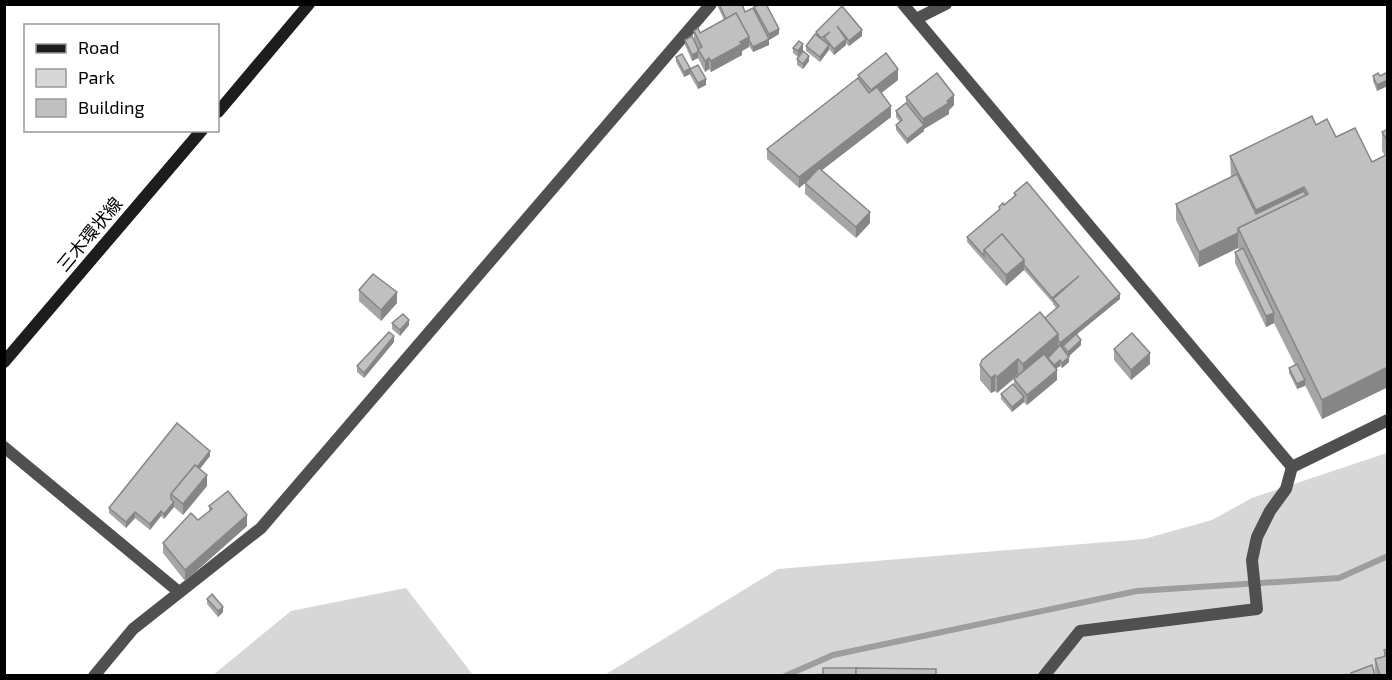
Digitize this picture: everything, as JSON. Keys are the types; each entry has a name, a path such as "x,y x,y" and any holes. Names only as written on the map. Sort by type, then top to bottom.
{"main road":[{"path":"219,111 309,4"},
{"name":"三木環状線","path":"4,362 200,132"}],"street":[{"path":"94,675 133,629 261,528 711,4"},
{"path":"903,4 1292,467"},
{"path":"916,19 946,4"},
{"path":"1044,675 1080,631 1257,609 1252,560 1257,537 1270,511 1286,489 1292,467 1388,420"},
{"path":"4,447 179,591"}],"green space":[{"path":"1387,453 1387,675 603,676 778,569 1144,539 1212,520 1252,498"},
{"path":"406,588 473,675 213,675 291,611"}],"building":[{"path":"719,4 742,4 745,12 753,8 769,39 753,47 736,13 726,19"},
{"path":"766,4 779,29 769,34 754,7"},
{"path":"842,6 862,30 849,41 837,26 846,39 834,49 824,37 830,32 821,38 816,32"},
{"path":"736,13 749,37 740,42 742,44 711,61 709,58 705,61 698,49 702,47 694,31 698,28 700,33"},
{"path":"815,34 829,45 820,57 806,46"},
{"path":"692,36 698,52 692,55 685,40"},
{"path":"799,41 803,44 798,51 793,48"},
{"path":"803,51 809,56 803,64 797,59"},
{"path":"886,53 898,69 871,90 858,75"},
{"path":"682,54 690,68 684,72 676,57"},
{"path":"698,65 706,79 698,83 690,69"},
{"path":"1388,72 1388,80 1377,85 1373,76 1378,73 1380,76"},
{"path":"937,73 954,95 947,101 949,103 923,119 906,97"},
{"path":"858,78 869,93 877,87 891,106 799,177 767,149"},
{"path":"906,103 924,125 907,139 896,125 902,120 896,111"},
{"path":"1312,116 1316,125 1327,119 1336,137 1355,128 1372,162 1388,154 1388,367 1322,400 1238,228 1308,194 1304,187 1256,210 1230,156"},
{"path":"1388,129 1388,142 1382,132"},
{"path":"819,168 870,212 856,227 805,183"},
{"path":"1237,174 1256,214 1304,191 1306,195 1238,228 1238,233 1199,252 1176,204"},
{"path":"1027,182 1120,294 1060,343 1058,334 1045,318 1059,306 1053,299 1079,276 1052,298 1002,234 984,250 984,256 967,237 1000,209 1003,203 1004,205 1016,195 1014,193"},
{"path":"1002,234 1024,260 1006,275 984,250"},
{"path":"1243,248 1274,313 1266,316 1235,252"},
{"path":"373,274 397,292 381,310 359,290"},
{"path":"1040,312 1058,334 1023,364 1018,359 997,377 995,375 991,378 980,365 982,360"},
{"path":"403,314 409,320 400,330 392,323"},
{"path":"389,332 394,336 364,373 357,366"},
{"path":"1132,333 1150,353 1131,370 1114,349"},
{"path":"1076,334 1081,340 1068,352 1063,346"},
{"path":"1060,345 1069,357 1062,363 1060,360 1054,365 1048,358"},
{"path":"1044,354 1057,370 1027,395 1014,379"},
{"path":"1297,364 1305,380 1297,384 1289,368"},
{"path":"1013,384 1024,397 1012,407 1001,394"},
{"path":"177,423 210,451 171,494 174,502 164,514 161,511 150,524 135,512 126,522 109,508"},
{"path":"195,465 207,475 183,504 171,494"},
{"path":"228,491 247,515 185,570 163,543 191,513 198,520 212,509 209,506"},
{"path":"212,594 223,607 218,611 207,599"},
{"path":"1388,649 1388,675 1380,675 1375,659 1386,656 1384,650"},
{"path":"1372,665 1375,675 1352,675 1351,673"},
{"path":"823,668 856,668 856,675 823,675"},
{"path":"856,668 936,669 936,675 856,675"}],"waterway":[{"path":"785,676 833,655 1137,591 1339,578 1388,556"}]}
